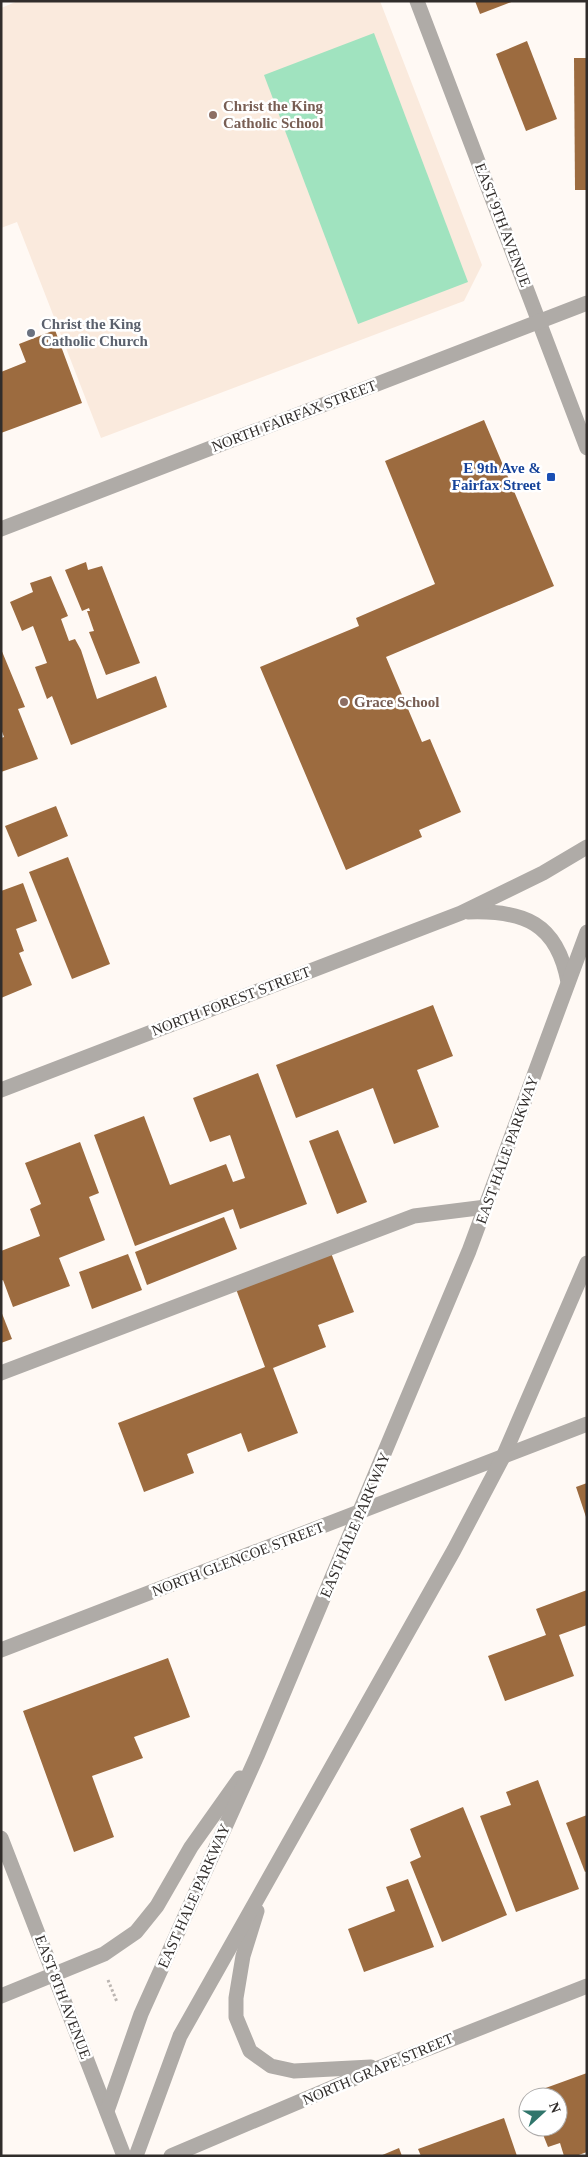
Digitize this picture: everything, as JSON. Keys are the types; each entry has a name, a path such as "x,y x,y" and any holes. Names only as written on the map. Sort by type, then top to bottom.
{"street":[{"name":"EAST 9TH AVENUE","path":"417,1 587,448"},
{"name":"NORTH FAIRFAX STREET","path":"1,529 587,303"},
{"name":"NORTH FOREST STREET","path":"1,1090 461,913 543,873 587,847"},
{"name":"NORTH FOREST STREET","path":"461,913 495,911 518,916 540,926 555,944 564,960 568,982"},
{"name":"EAST HALE PARKWAY","path":"107,2111 141,2014 256,1756 470,1251 587,932"},
{"path":"1,1373 414,1216 486,1207"},
{"path":"136,2156 180,2036 454,1550 502,1457 587,1263"},
{"name":"NORTH GLENCOE STREET","path":"1,1650 587,1424"},
{"path":"1,1996 104,1954 136,1932 157,1906 212,1815 256,1756"},
{"name":"EAST 8TH AVENUE","path":"1,1838 124,2156"},
{"path":"264,1888 243,1956 236,1998 236,2017 250,2051 271,2066 294,2071 381,2067"},
{"name":"NORTH GRAPE STREET","path":"171,2156 381,2067 587,1986"}],"path":[{"path":"105,1974 118,2006"}],"shaded area":[{"name":"Christ the King Catholic School","path":"18,1 380,1 482,265 464,301 101,438 17,222 1,228 1,8"}],"green space":[{"path":"374,33 468,282 358,324 264,75"}],"building":[{"path":"475,1 514,1 480,14"},
{"path":"527,41 557,119 526,131 496,54"},
{"path":"574,58 587,58 587,190 575,190"},
{"path":"55,330 82,403 1,433 1,372 26,362 19,344"},
{"path":"484,420 554,586 386,657 422,742 430,739 461,812 419,830 422,837 346,870 260,667 359,626 356,618 435,584 385,461"},
{"path":"86,562 88,570 102,566 140,663 106,675 89,632 94,631 87,611 90,611 89,608 82,611 65,570"},
{"path":"51,576 68,616 61,619 69,641 75,639 81,650 97,699 156,676 167,707 71,745 52,696 47,699 35,667 47,663 33,626 22,631 10,602 33,592 30,583"},
{"path":"1,649 25,707 18,709 38,759 1,772 1,738 4,737 1,729"},
{"path":"56,806 68,836 18,857 5,826"},
{"path":"68,857 110,964 72,979 29,872"},
{"path":"23,883 37,921 16,929 24,951 19,953 32,985 1,998 1,891"},
{"path":"433,1005 453,1056 417,1070 439,1127 394,1144 373,1088 296,1118 276,1065"},
{"path":"258,1073 307,1204 240,1229 233,1209 135,1246 94,1135 144,1116 170,1185 226,1164 233,1182 245,1178 230,1135 210,1142 193,1098"},
{"path":"338,1130 367,1202 337,1214 309,1141"},
{"path":"80,1142 99,1193 89,1197 105,1240 59,1258 70,1286 13,1307 3,1280 1,1281 1,1251 40,1236 30,1209 41,1204 25,1163"},
{"path":"224,1217 237,1249 147,1285 135,1252"},
{"path":"331,1253 354,1312 318,1325 326,1347 273,1368 298,1433 248,1452 241,1433 187,1454 194,1473 144,1492 118,1423 265,1367 236,1289"},
{"path":"128,1254 142,1290 92,1309 79,1272"},
{"path":"1,1311 12,1339 1,1343"},
{"path":"587,1483 587,1517 586,1517 576,1487"},
{"path":"587,1590 587,1625 559,1635 574,1676 505,1701 488,1656 546,1635 536,1609"},
{"path":"168,1658 190,1717 134,1737 143,1758 92,1776 114,1837 74,1852 23,1711"},
{"path":"538,1780 579,1889 516,1912 480,1816 511,1805 506,1792"},
{"path":"463,1807 507,1915 442,1942 410,1862 421,1857 410,1829"},
{"path":"587,1815 587,1871 585,1872 566,1823"},
{"path":"408,1879 434,1947 364,1972 348,1929 395,1911 386,1887"},
{"path":"587,2073 587,2152 576,2156 564,2156 560,2143 548,2147 544,2137 568,2137 568,2087 548,2087"},
{"path":"504,2118 517,2156 421,2156 418,2149"},
{"path":"399,2148 402,2156 380,2156"}],"place":[{"name":"Christ the King Catholic School","path":"213,115"},
{"name":"Christ the King Catholic Church","path":"31,333"},
{"name":"E 9th Ave & Fairfax Street","path":"551,477"},
{"name":"Grace School","path":"344,702"}]}
